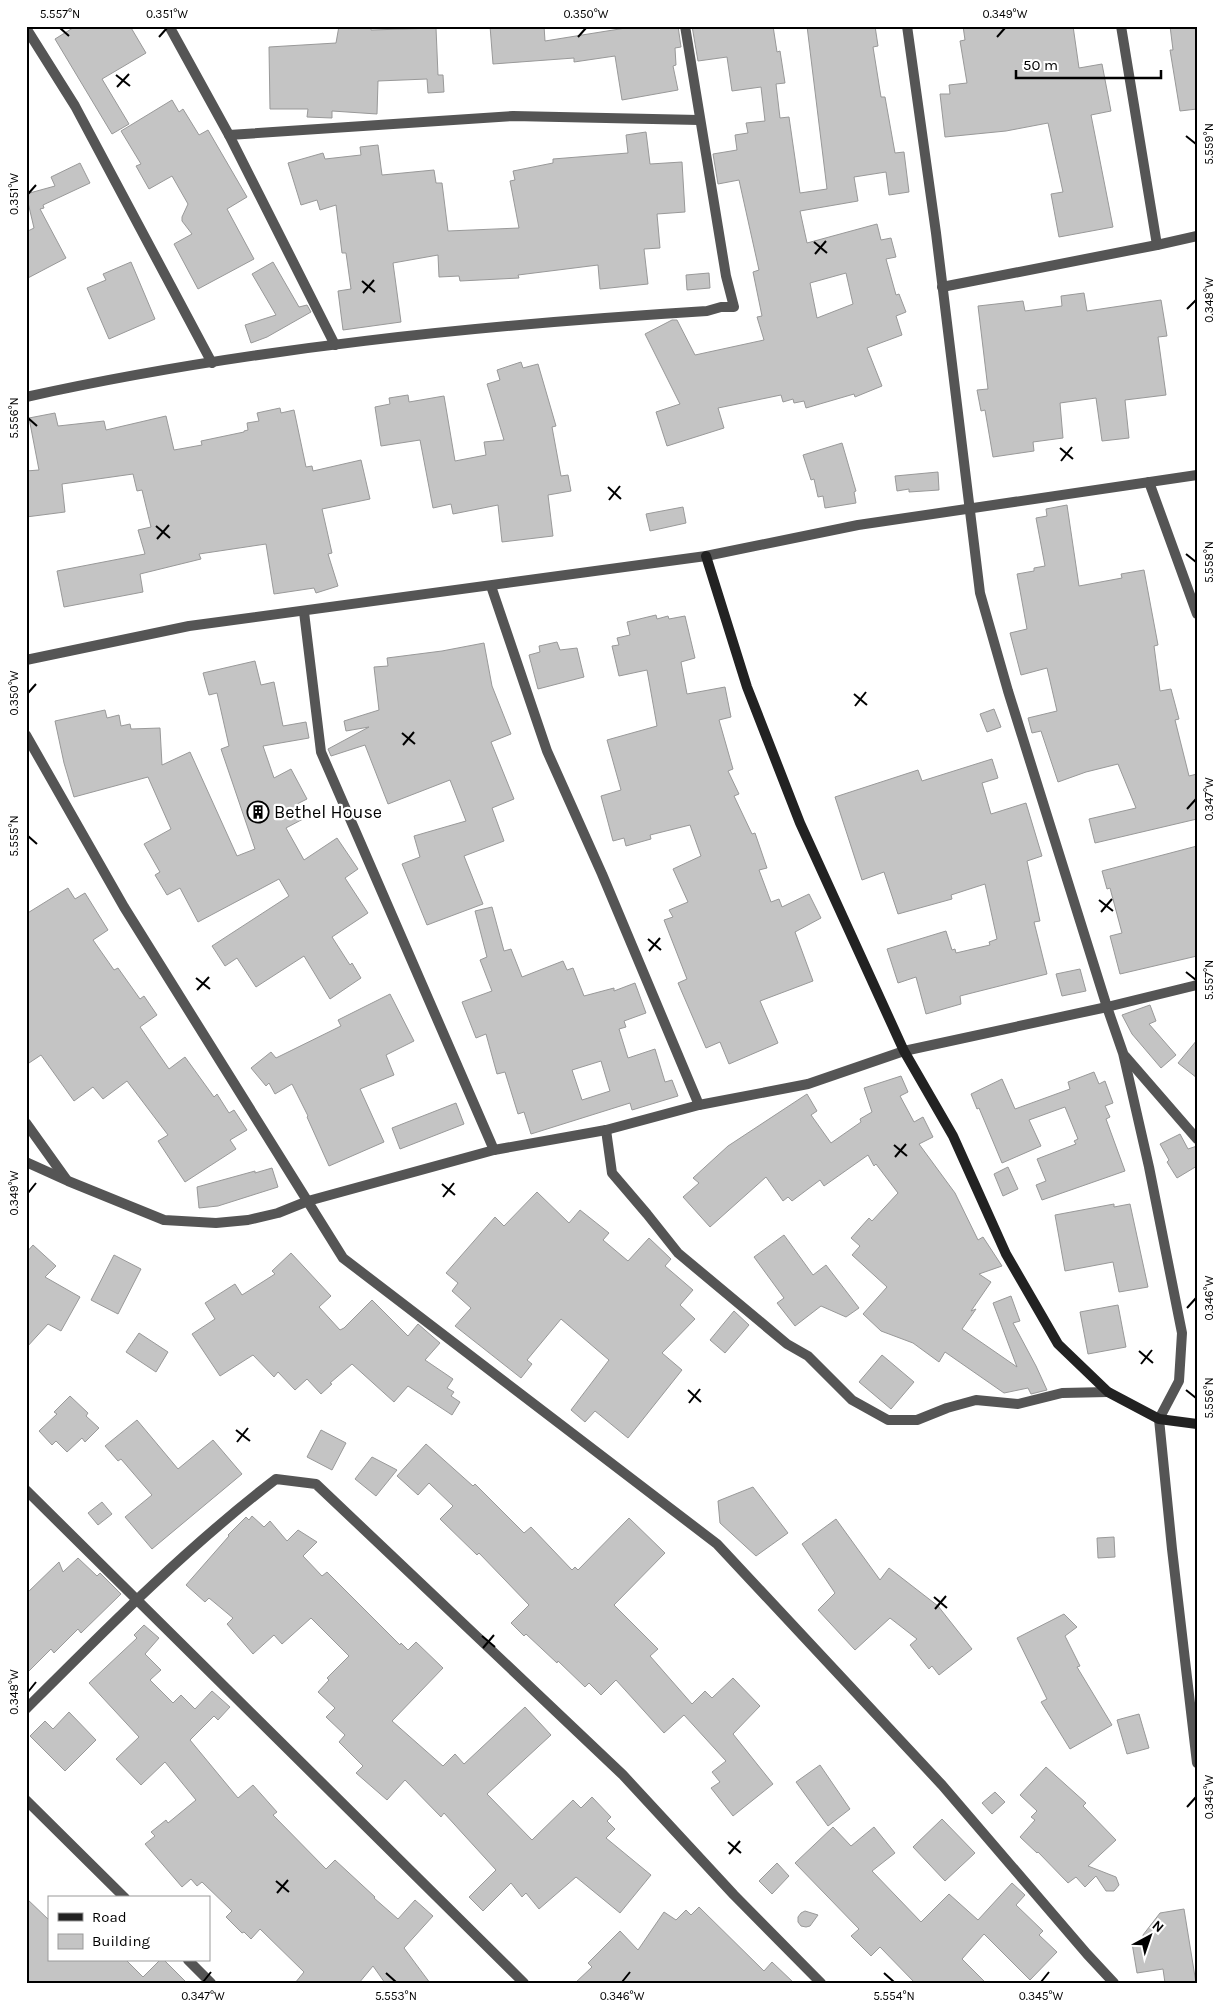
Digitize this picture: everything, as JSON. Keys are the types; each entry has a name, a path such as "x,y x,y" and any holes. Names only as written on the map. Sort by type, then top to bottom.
{"street":[{"path":"170,26 229,135 335,345"},
{"path":"26,397 88,383 335,345 518,324 708,311 721,307 734,307 726,276 685,26"},
{"path":"907,26 936,233 980,593 1008,692 1123,1053 1149,1166 1182,1333 1179,1381 1159,1419 1197,1763"},
{"path":"1121,26 1157,245"},
{"path":"26,28 75,106 212,363"},
{"path":"229,135 513,116 699,120"},
{"path":"942,287 1197,236"},
{"path":"26,660 189,626 304,612 706,556 858,525 1197,475"},
{"path":"1148,482 1197,614"},
{"path":"706,556 747,687 800,823 904,1051 952,1136 1006,1254 1058,1344 1108,1392 1159,1419 1197,1424"},
{"path":"491,586 547,751 602,874 699,1105"},
{"path":"304,612 321,752 494,1150"},
{"path":"26,735 124,907 343,1258 717,1544 942,1785 1114,1983"},
{"path":"26,1162 164,1220 216,1223 248,1220 278,1213 308,1201 494,1150 606,1130 699,1105 808,1084 904,1051 1107,1007 1197,985"},
{"path":"1123,1053 1197,1139"},
{"path":"26,1123 68,1181"},
{"path":"606,1130 612,1173 678,1253 780,1338 808,1356 852,1400 888,1420 917,1420 947,1408 976,1400 1018,1404 1062,1393 1108,1392"},
{"path":"26,1709 136,1600 254,1496 276,1479 316,1484 623,1775 734,1895 821,1983"},
{"path":"26,1490 524,1983"},
{"path":"26,1800 123,1896"},
{"path":"190,1962 211,1983"}],"building":[{"path":"76,26 130,26 146,53 102,79 129,124 112,134 55,39"},
{"path":"339,26 371,26 371,30 436,28 438,75 443,75 444,92 428,93 427,79 378,81 377,114 332,111 332,118 307,117 308,109 270,109 269,47 336,43"},
{"path":"490,26 544,26 545,41 638,26 678,26 681,47 675,48 676,65 673,66 678,90 622,100 615,56 574,62 574,58 493,64"},
{"path":"692,26 773,26 777,52 780,51 785,83 776,84 780,118 789,117 800,193 827,189 807,26 875,26 878,46 873,47 881,97 885,97 895,153 904,152 909,192 889,195 886,172 854,177 858,201 800,211 807,243 877,224 881,240 891,238 896,257 886,259 896,295 899,294 906,312 896,316 902,335 867,348 882,386 855,397 854,394 806,408 804,401 794,403 793,399 783,402 781,395 718,408 724,428 667,446 656,412 680,404 645,334 672,320 677,320 695,355 764,340 757,317 762,316 753,272 759,270 739,180 718,184 713,154 737,150 735,135 748,133 746,123 765,121 761,87 732,91 727,57 698,61","holes":["846,273 853,304 817,318 810,283"]},
{"path":"963,26 1073,26 1079,68 1102,64 1111,111 1091,115 1113,227 1059,237 1051,194 1063,192 1048,123 1006,131 945,137 940,94 950,94 949,85 967,83 960,41 965,40"},
{"path":"1170,26 1197,26 1197,109 1180,111 1170,50 1173,50"},
{"path":"172,100 179,112 183,109 199,135 208,130 247,197 227,209 254,259 198,289 174,244 192,234 182,221 188,204 172,176 149,189 136,166 141,164 121,131"},
{"path":"646,132 650,164 682,162 685,212 657,214 660,248 644,249 648,284 600,289 598,265 518,275 519,278 460,281 459,276 439,277 438,255 393,263 401,322 343,330 338,291 351,289 346,253 342,253 336,205 320,210 317,200 301,205 288,163 323,153 325,159 361,155 360,147 378,145 382,175 434,170 436,183 442,183 448,231 519,228 510,181 515,180 513,171 553,163 553,159 628,153 626,135"},
{"path":"80,163 90,183 43,205 44,208 40,209 66,258 26,279 26,232 34,228 26,194 55,186 51,177"},
{"path":"131,262 155,319 109,339 87,288 106,280 103,274"},
{"path":"273,262 299,307 307,305 311,312 267,337 251,343 245,325 276,315 252,274"},
{"path":"709,273 710,288 687,290 686,275"},
{"path":"1084,293 1087,311 1161,300 1167,336 1158,337 1166,395 1125,400 1129,438 1102,441 1096,398 1060,403 1063,438 1033,442 1034,451 993,457 985,410 981,411 977,390 988,389 978,306 1023,301 1025,311 1062,306 1061,296"},
{"path":"521,362 523,368 538,364 556,426 552,427 561,476 568,475 571,491 548,495 553,536 502,542 498,505 453,514 451,504 433,508 420,440 381,446 375,407 390,404 389,398 408,395 409,402 444,396 455,461 486,455 484,442 504,440 487,384 500,380 497,370"},
{"path":"280,408 281,413 294,410 306,467 312,466 313,471 361,460 370,499 322,509 332,553 328,554 338,586 316,593 314,588 274,594 266,544 199,554 201,559 140,574 143,592 64,607 57,571 145,554 138,530 151,527 142,490 137,491 133,474 62,484 65,512 26,517 26,471 39,470 29,418 55,413 58,426 104,421 106,430 166,416 174,450 202,445 201,441 244,432 248,430 247,423 259,421 257,413"},
{"path":"842,443 856,491 854,492 856,503 825,508 823,496 818,497 814,479 811,480 803,455"},
{"path":"938,472 939,490 909,492 909,489 897,491 895,476"},
{"path":"1067,505 1079,586 1122,578 1121,574 1144,570 1158,645 1154,646 1160,691 1171,689 1179,719 1175,720 1189,776 1197,774 1197,819 1095,843 1089,819 1136,808 1118,764 1086,772 1058,782 1041,731 1032,733 1028,718 1057,711 1047,668 1021,675 1010,633 1027,629 1017,574 1034,571 1034,568 1045,566 1036,518 1047,516 1046,509"},
{"path":"683,507 686,523 650,531 646,514"},
{"path":"656,615 657,619 668,616 669,619 685,616 695,658 681,662 687,694 725,687 731,717 719,720 733,769 728,771 739,794 734,796 752,834 755,833 767,868 759,870 771,902 779,899 782,907 809,894 821,918 795,932 813,981 760,1001 778,1043 729,1064 720,1042 706,1048 678,983 687,979 664,920 673,917 669,910 688,902 673,869 701,856 690,825 650,835 651,839 626,846 624,838 613,841 601,796 621,790 607,740 657,726 647,670 619,676 612,646 619,645 617,638 630,635 627,622"},
{"path":"557,642 560,650 577,648 584,677 538,689 529,655 540,652 539,646"},
{"path":"484,643 492,686 511,734 491,742 514,799 492,808 504,841 464,856 483,904 427,925 402,864 420,857 414,836 466,821 450,780 388,804 365,745 331,756 328,749 369,727 346,731 344,721 379,710 374,667 388,666 387,658"},
{"path":"255,661 261,685 274,682 283,726 306,722 309,738 263,746 274,778 291,769 307,799 295,805 303,819 286,828 304,860 337,838 358,869 345,878 368,913 332,937 361,978 330,999 304,956 256,987 237,958 225,966 212,946 289,896 279,879 198,922 180,888 167,895 155,875 160,872 144,844 171,829 148,777 74,797 64,763 55,721 105,710 107,718 119,715 121,726 130,724 131,729 160,728 162,765 190,752 237,856 255,849 221,749 229,746 217,693 209,695 203,673"},
{"path":"994,709 1001,727 987,732 980,714"},
{"path":"992,759 998,778 982,783 991,814 1026,803 1042,856 1027,861 1040,921 1034,922 1047,974 960,996 961,1004 926,1014 916,977 898,983 887,949 946,931 952,950 955,949 956,953 990,945 989,942 997,939 985,884 951,895 952,899 898,914 884,872 862,880 835,797 918,770 922,781"},
{"path":"1197,846 1197,956 1120,974 1110,936 1122,933 1110,888 1107,889 1102,871"},
{"path":"68,888 75,899 85,893 108,930 93,940 114,970 118,968 140,999 144,996 157,1015 140,1027 169,1069 185,1057 214,1097 217,1094 229,1113 234,1110 247,1130 230,1140 236,1149 185,1182 158,1141 168,1135 127,1081 103,1099 93,1087 74,1101 41,1055 26,1065 26,914"},
{"path":"492,907 504,951 511,949 522,977 563,961 567,970 573,968 584,996 614,988 614,991 635,983 646,1013 624,1021 626,1027 619,1029 628,1058 655,1049 665,1082 672,1080 678,1096 632,1110 630,1103 531,1134 524,1112 518,1114 505,1072 497,1074 486,1034 476,1038 462,1002 492,991 480,960 487,957 475,911","holes":["601,1061 610,1091 582,1100 572,1070"]},
{"path":"1080,969 1086,991 1062,996 1056,974"},
{"path":"390,994 414,1041 386,1055 394,1075 360,1089 384,1142 329,1166 292,1084 275,1094 269,1083 266,1086 251,1068 271,1052 276,1058 341,1026 338,1020"},
{"path":"1150,1005 1156,1021 1149,1024 1176,1055 1161,1068 1132,1034 1122,1015"},
{"path":"1197,1040 1197,1078 1178,1063"},
{"path":"1094,1072 1099,1084 1105,1081 1113,1103 1105,1106 1110,1117 1106,1119 1125,1171 1042,1200 1036,1185 1046,1181 1037,1159 1076,1144 1074,1141 1078,1139 1065,1107 1029,1120 1041,1146 1002,1163 979,1108 977,1109 971,1094 1002,1079 1015,1109 1070,1089 1068,1082"},
{"path":"901,1076 908,1092 900,1096 914,1122 923,1117 933,1137 919,1144 955,1193 978,1240 983,1237 1002,1266 979,1274 991,1282 971,1311 976,1309 962,1329 1017,1367 993,1303 1011,1296 1020,1321 1013,1323 1047,1390 1031,1394 1028,1388 1004,1393 945,1352 939,1362 913,1343 881,1331 863,1314 887,1287 852,1255 860,1246 851,1238 869,1218 872,1221 898,1193 876,1164 874,1166 868,1155 824,1186 820,1180 792,1201 788,1197 783,1201 766,1177 710,1227 683,1197 699,1183 693,1178 728,1146 807,1094 817,1111 811,1115 831,1143 861,1122 860,1119 872,1112 864,1088"},
{"path":"456,1103 464,1124 400,1149 392,1128"},
{"path":"1180,1134 1188,1149 1197,1146 1197,1166 1177,1178 1167,1162 1169,1160 1160,1144"},
{"path":"1008,1167 1018,1189 1003,1196 994,1174"},
{"path":"272,1168 278,1187 218,1206 199,1208 197,1187"},
{"path":"537,1192 569,1223 580,1210 609,1233 603,1240 628,1261 649,1238 671,1259 665,1266 693,1290 680,1305 695,1319 662,1353 682,1370 628,1438 595,1411 585,1422 571,1410 609,1360 561,1319 527,1360 532,1364 521,1378 455,1326 471,1308 452,1291 458,1283 446,1273 495,1217 504,1226"},
{"path":"1114,1204 1114,1207 1130,1204 1148,1287 1119,1292 1113,1262 1065,1271 1055,1215"},
{"path":"784,1235 813,1275 826,1265 859,1308 846,1317 821,1306 795,1326 777,1303 784,1298 754,1257"},
{"path":"33,1245 56,1266 45,1277 80,1297 61,1331 48,1324 26,1348 26,1253"},
{"path":"291,1253 331,1296 319,1307 340,1330 372,1300 408,1336 418,1324 440,1343 425,1360 453,1379 447,1388 454,1392 451,1396 460,1402 452,1415 408,1386 394,1402 352,1364 330,1383 332,1384 321,1394 307,1379 295,1390 278,1372 274,1377 253,1355 220,1376 192,1334 215,1319 205,1303 235,1284 242,1295 275,1274 272,1271"},
{"path":"114,1255 141,1269 118,1314 91,1300"},
{"path":"1118,1305 1126,1347 1088,1354 1080,1312"},
{"path":"734,1311 749,1325 725,1353 710,1340"},
{"path":"139,1333 168,1352 156,1372 126,1352"},
{"path":"882,1355 914,1382 891,1409 859,1382"},
{"path":"70,1396 88,1413 86,1416 99,1428 85,1442 82,1438 67,1452 56,1441 52,1445 39,1431 57,1414 54,1412"},
{"path":"137,1420 178,1469 213,1440 242,1474 152,1549 125,1517 152,1495 121,1459 118,1461 105,1446"},
{"path":"321,1430 346,1443 332,1470 307,1457"},
{"path":"426,1444 473,1486 475,1484 524,1533 531,1527 572,1570 575,1567 578,1570 629,1518 665,1553 614,1605 658,1649 650,1656 692,1704 705,1691 712,1698 733,1678 760,1706 733,1734 773,1784 733,1816 711,1788 720,1782 712,1772 726,1761 684,1715 664,1733 616,1680 601,1695 589,1683 585,1687 526,1634 524,1636 511,1623 529,1605 479,1553 477,1555 440,1519 453,1506 429,1483 418,1495 397,1476"},
{"path":"372,1457 397,1470 376,1496 355,1479"},
{"path":"753,1487 788,1533 756,1556 720,1523 718,1501"},
{"path":"102,1502 112,1514 98,1525 88,1513"},
{"path":"252,1516 264,1527 270,1521 287,1541 298,1530 317,1542 303,1556 322,1576 327,1572 400,1645 401,1643 408,1650 416,1642 443,1668 392,1721 443,1766 455,1754 464,1764 525,1707 551,1735 487,1794 532,1840 573,1800 581,1808 592,1797 611,1817 607,1821 615,1829 606,1838 651,1875 620,1913 576,1877 539,1909 526,1893 522,1897 511,1883 483,1911 469,1897 496,1870 444,1813 441,1817 405,1780 387,1800 356,1773 363,1766 339,1742 345,1735 326,1717 335,1708 318,1692 329,1680 327,1678 349,1656 311,1618 282,1644 274,1635 253,1654 227,1624 233,1618 209,1598 205,1602 186,1585 228,1535 246,1517 249,1520"},
{"path":"836,1519 880,1580 889,1568 938,1606 972,1649 939,1675 932,1666 929,1669 910,1645 917,1639 890,1618 855,1650 818,1610 835,1593 802,1544"},
{"path":"1114,1537 1115,1557 1098,1558 1097,1538"},
{"path":"78,1558 97,1576 100,1573 121,1594 81,1633 78,1629 54,1653 51,1649 26,1674 26,1594 59,1562 63,1572"},
{"path":"1064,1614 1077,1627 1065,1636 1080,1666 1077,1667 1112,1725 1070,1749 1041,1702 1047,1699 1017,1638"},
{"path":"144,1625 159,1638 145,1654 161,1670 150,1680 173,1703 181,1695 195,1709 212,1691 230,1707 218,1720 214,1716 190,1740 238,1798 253,1785 277,1812 273,1815 326,1869 335,1860 398,1919 415,1900 433,1916 404,1948 430,1983 385,1983 373,1966 359,1983 295,1983 304,1972 260,1929 251,1939 244,1932 242,1933 226,1917 232,1911 202,1882 197,1886 191,1879 182,1887 145,1844 155,1836 151,1832 166,1820 168,1823 196,1800 165,1762 141,1785 116,1759 139,1737 89,1683 137,1638 134,1635"},
{"path":"69,1712 96,1740 65,1771 30,1736 45,1721 53,1729"},
{"path":"1139,1714 1149,1748 1127,1754 1117,1720"},
{"path":"820,1765 850,1809 828,1826 796,1782"},
{"path":"1046,1767 1086,1803 1083,1806 1116,1840 1088,1866 1116,1877 1119,1885 1114,1891 1106,1891 1096,1876 1085,1887 1076,1877 1068,1883 1038,1852 1020,1837 1035,1820 1031,1817 1037,1811 1020,1795"},
{"path":"995,1792 1005,1802 992,1814 982,1803"},
{"path":"942,1819 975,1853 945,1881 913,1847"},
{"path":"833,1827 851,1846 874,1827 895,1853 872,1871 921,1922 949,1894 978,1920 1012,1883 1025,1895 1016,1905 1043,1931 1039,1935 1057,1952 1030,1980 984,1934 962,1959 986,1983 915,1983 880,1947 871,1956 851,1936 859,1929 795,1863"},
{"path":"777,1863 789,1876 772,1894 759,1881"},
{"path":"26,1898 48,1919 48,1962 128,1962 143,1977 158,1962 166,1962 187,1983 26,1983"},
{"path":"699,1907 764,1971 772,1962 794,1983 575,1983 592,1967 588,1963 620,1931 638,1950 664,1912 676,1920 686,1910 691,1915"},
{"path":"1184,1909 1196,1983 1165,1983 1163,1969 1137,1973 1132,1943 1144,1941 1143,1935 1160,1913"},
{"path":"805,1911 818,1915 810,1926 806,1927 801,1926 798,1922 798,1917"}],"place":[{"name":"Bethel House","path":"258,812"}]}
